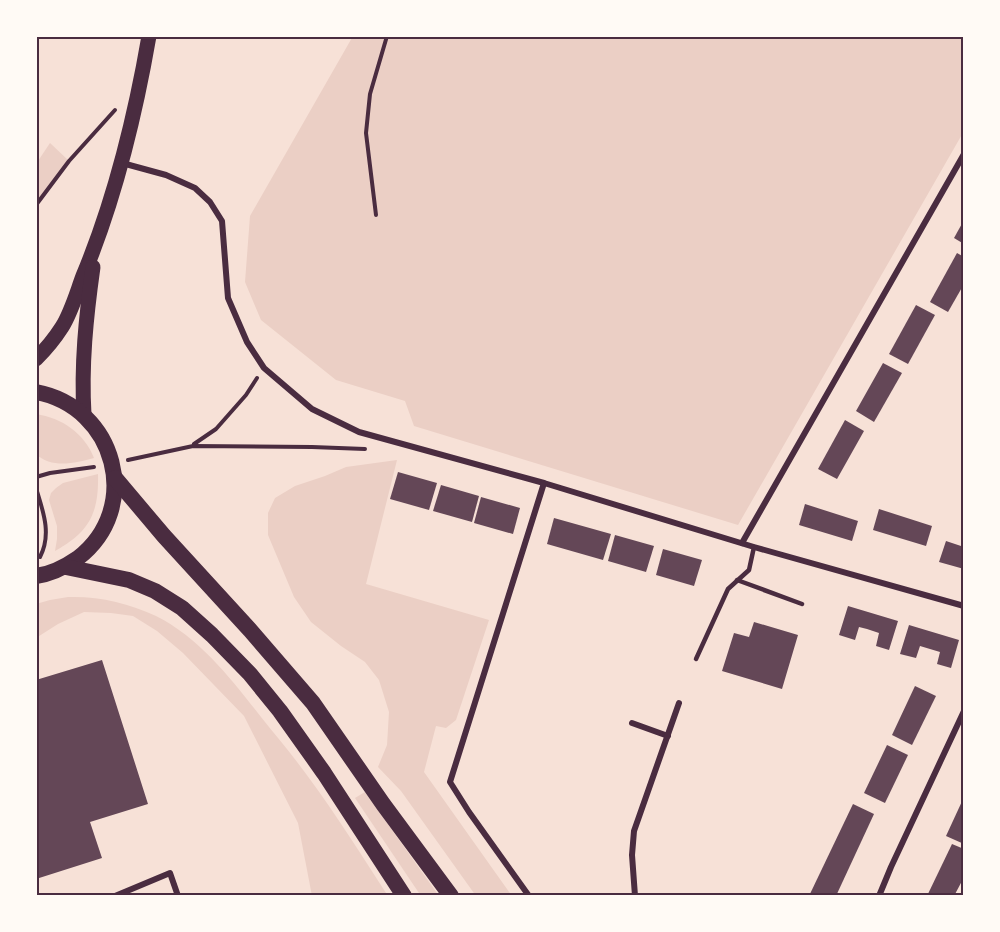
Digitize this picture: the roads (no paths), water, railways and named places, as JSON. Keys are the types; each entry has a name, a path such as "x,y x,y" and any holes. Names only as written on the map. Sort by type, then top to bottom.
{"highway":[{"path":"36,392 66,402 84,415 96,429 114,466 164,536 313,703 383,804 451,896"},
{"path":"36,576 66,567 89,549 104,528 114,498 114,466"},
{"path":"66,567 129,580 155,591 182,608 212,635 250,674 280,711 324,773 404,896"}],"main road":[{"path":"36,359 63,325 95,247 121,162 142,80 149,36"},
{"path":"84,415 82,384 95,247"}],"street":[{"path":"742,543 964,154"},
{"path":"121,162 166,175 195,188 210,202 222,221 228,298 248,342 264,368 312,409 358,432 544,483 754,547 964,606"},
{"path":"529,896 450,782 544,483"},
{"path":"635,896 632,855 634,831 679,703"},
{"path":"879,896 964,711"},
{"path":"632,723 668,736"},
{"path":"115,896 170,873 178,896"}],"lane":[{"path":"696,659 728,589 749,570 754,547"},
{"path":"737,580 802,604"}]}
